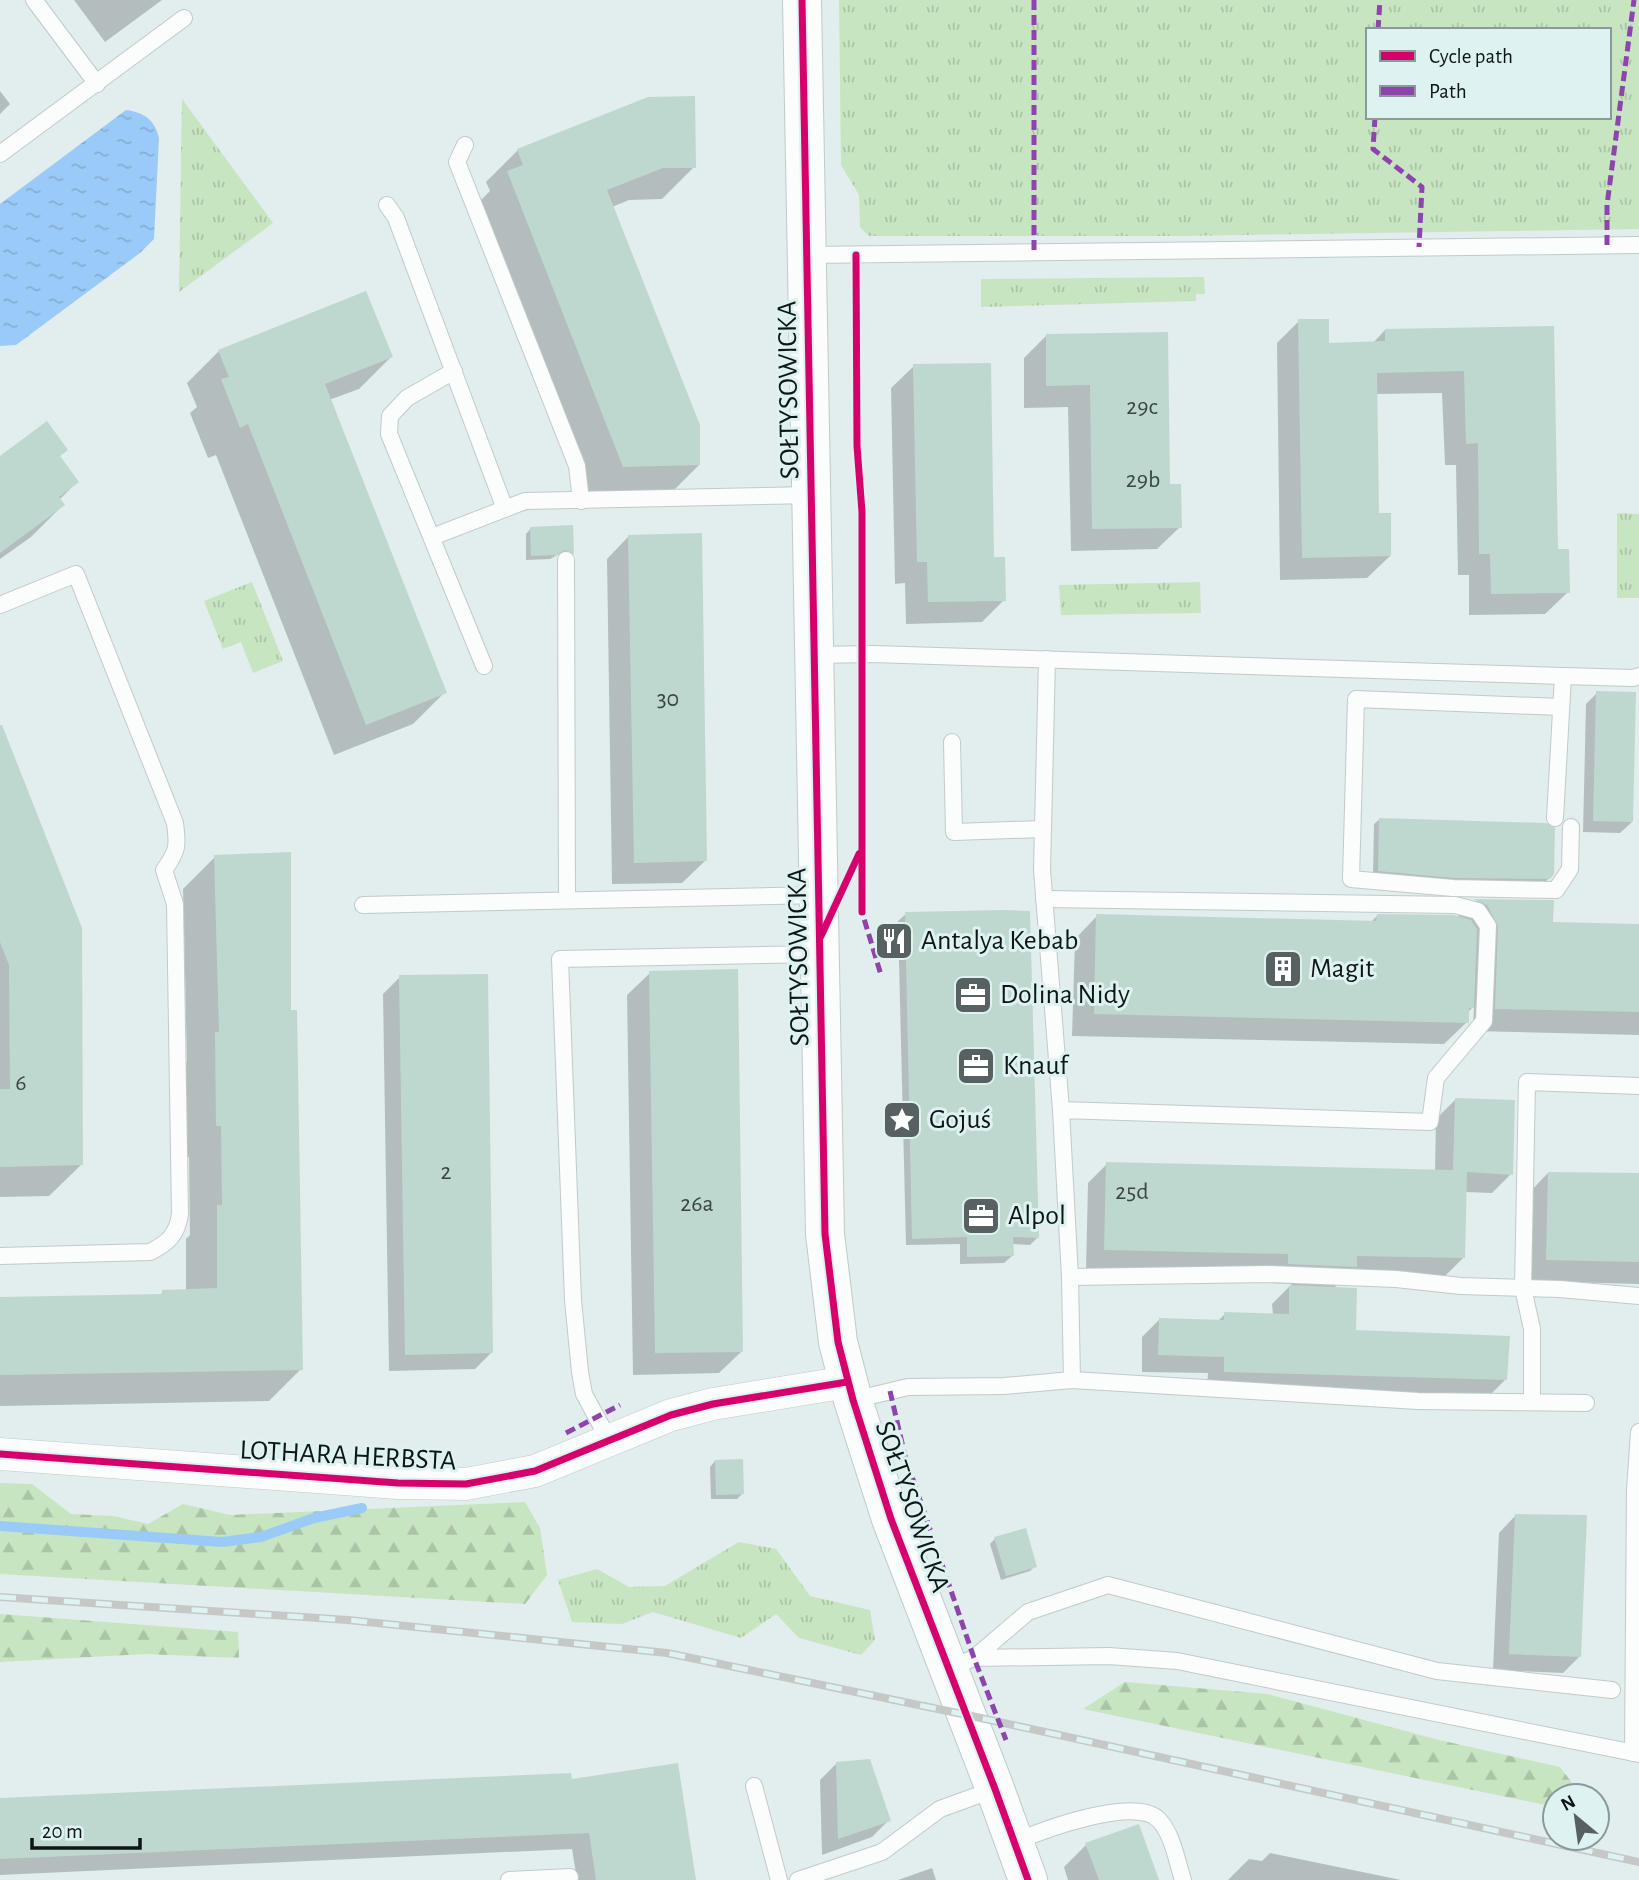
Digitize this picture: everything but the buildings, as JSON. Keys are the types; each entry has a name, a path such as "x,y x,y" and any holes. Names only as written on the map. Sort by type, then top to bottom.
{"street":[{"name":"SOŁTYSOWICKA","path":"802,0 825,1234 838,1342 850,1391 891,1520 961,1663 995,1789 1028,1880"},
{"name":"LOTHARA HERBSTA","path":"0,1454 398,1483 466,1484 534,1471 671,1415 713,1404 850,1391"}],"lane":[{"path":"34,0 97,84"},
{"path":"0,154 184,18"},
{"path":"466,145 457,162 577,466 581,501"},
{"path":"387,205 396,218 505,509"},
{"path":"808,255 1639,244"},
{"path":"454,371 407,398 390,416 389,434 484,666"},
{"path":"432,537 525,501 812,495"},
{"path":"566,560 567,900"},
{"path":"0,604 76,574 175,824 176,855 164,870 175,904 180,1214 177,1230 165,1245 150,1252 0,1256"},
{"path":"815,655 873,654 1563,676 1639,676"},
{"path":"1047,659 1042,870 1061,1110 1070,1277 1072,1381"},
{"path":"1555,818 1563,676"},
{"path":"1561,707 1356,699 1351,879 1453,888 1556,890 1570,869 1571,827"},
{"path":"952,743 954,832 1043,829"},
{"path":"363,905 819,895"},
{"path":"1044,899 1455,905 1478,911 1488,926 1484,1021 1436,1077 1430,1122 1061,1110"},
{"path":"610,1442 584,1394 580,1372 573,1300 560,958 820,954"},
{"path":"1532,1402 1532,1329 1523,1288 1527,1082 1639,1086"},
{"path":"1070,1277 1267,1274 1396,1279 1461,1286 1639,1296"},
{"path":"850,1391 1072,1381 1418,1401 1586,1404"},
{"path":"961,1663 1109,1656 1177,1661 1636,1754 1635,1517 1639,1432"},
{"path":"961,1663 1028,1612 1108,1585 1437,1671 1612,1690"},
{"path":"754,1786 779,1880"},
{"path":"798,1880 882,1852 940,1810 995,1789"},
{"path":"1015,1842 1092,1817 1125,1811 1145,1811 1158,1819 1167,1832 1183,1880"},
{"path":"509,1880 570,1877"}],"green space":[{"path":"839,0 1639,0 1639,229 1179,236 869,236 860,227 859,195 841,165"},
{"path":"182,99 273,223 179,292"},
{"path":"1204,277 1205,294 1196,294 1196,301 981,307 981,279"},
{"path":"1617,513 1639,514 1639,598 1617,598"},
{"path":"252,582 283,661 253,673 241,642 223,649 204,601"},
{"path":"1200,582 1201,613 1061,615 1059,585"},
{"path":"0,1483 32,1484 71,1514 113,1516 148,1524 183,1504 230,1515 525,1502 540,1528 547,1575 525,1604 0,1574"},
{"path":"739,1542 776,1549 810,1596 870,1610 875,1640 861,1655 799,1638 776,1614 741,1638 653,1612 622,1624 572,1622 558,1580 597,1569 629,1587 665,1586"},
{"path":"0,1614 238,1632 239,1658 145,1654 0,1662"},
{"path":"1125,1682 1267,1694 1439,1740 1560,1767 1571,1782 1541,1782 1541,1804 1083,1709"}],"water":[{"path":"126,110 148,118 159,138 154,239 140,253 16,345 0,346 0,204"}],"waterway":[{"path":"0,1526 222,1542 261,1537 314,1518 362,1508"}],"railway":[{"path":"0,1597 348,1620 667,1653 967,1715 1639,1862"}],"marked path":[{"path":"1034,0 1034,250"},
{"path":"1378,28 1380,0"},
{"path":"1607,245 1607,205 1634,0"},
{"path":"1375,119 1373,149 1422,187 1419,247"},
{"path":"862,905 881,975"},
{"path":"890,1391 905,1456 974,1658 1006,1740"},
{"path":"566,1433 620,1405"}],"cycle path":[{"path":"802,0 825,1234 838,1342 853,1400 891,1519 1028,1880"},
{"path":"856,255 857,446 862,512 862,912"},
{"path":"821,936 859,854"},
{"path":"0,1454 398,1483 466,1484 535,1471 671,1415 713,1404 847,1382"}],"place":[{"name":"Antalya Kebab","path":"894,941"},
{"name":"Magit","path":"1283,969"},
{"name":"Dolina Nidy","path":"973,995"},
{"name":"Knauf","path":"976,1066"},
{"name":"Gojuś","path":"902,1120"},
{"name":"Alpol","path":"981,1216"}]}
